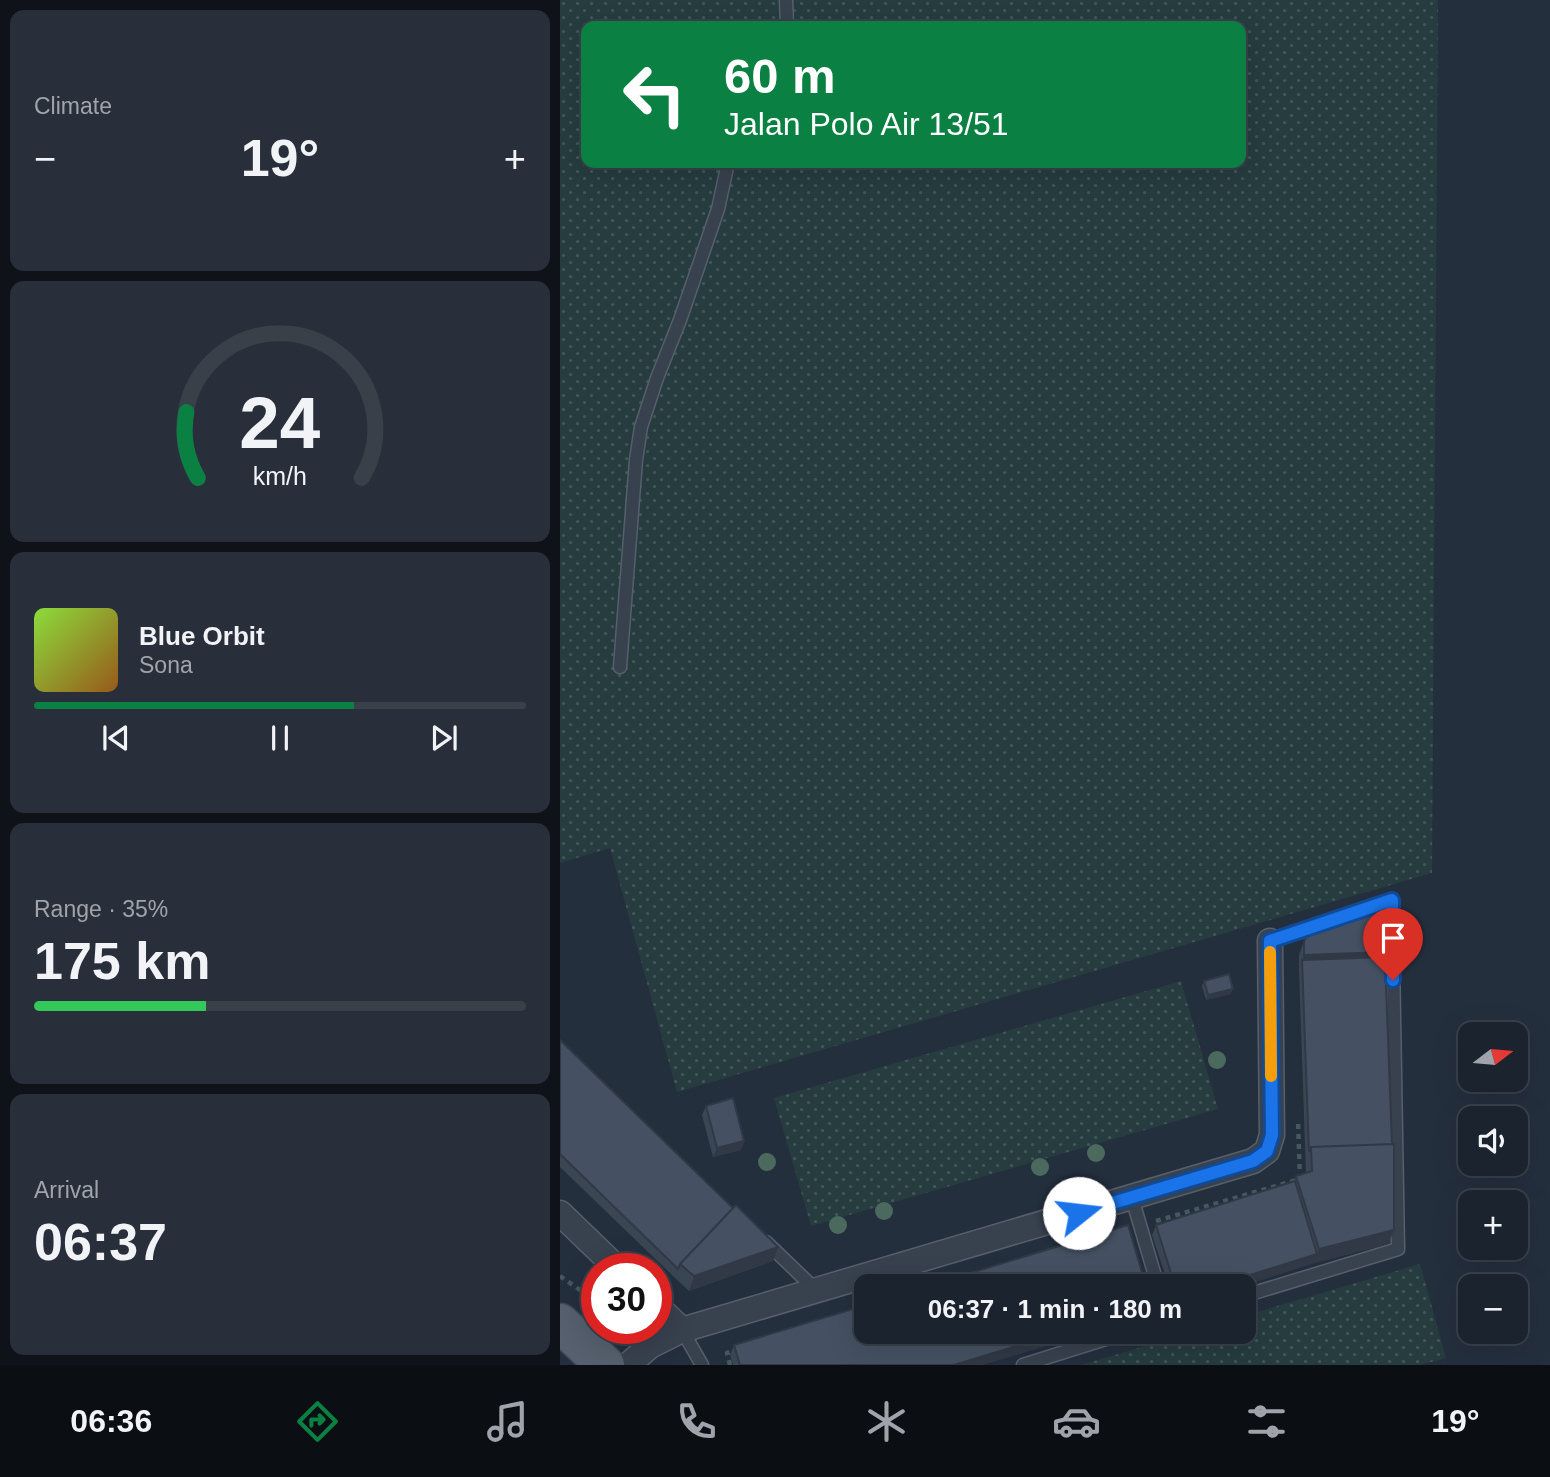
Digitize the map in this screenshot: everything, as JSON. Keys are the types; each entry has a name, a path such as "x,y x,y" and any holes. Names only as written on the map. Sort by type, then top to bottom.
{"main road":[{"path":"560,1323 605,1365"}],"street":[{"path":"628,1365 650,1346 682,1330 1253,1161 1267,1151 1272,1135 1270,941"},
{"path":"560,1213 601,1253"},
{"path":"672,1320 682,1330"}],"lane":[{"path":"786,0 787,21"},
{"path":"620,667 636,460 641,427 718,208 727,168"},
{"path":"1256,1292 1398,1249 1392,900 1367,908"},
{"path":"1270,941 1342,917"},
{"path":"1132,1198 1154,1274"},
{"path":"757,1234 816,1290"},
{"path":"682,1330 702,1365"},
{"path":"1023,1365 1090,1344"}],"path":[{"path":"560,1276 581,1291"},
{"path":"730,1365 727,1353 739,1350"}],"green space":[{"path":"560,0 1438,0 1432,873 677,1092 610,848 560,863"},
{"path":"1181,981 1218,1109 811,1226 774,1098"},
{"path":"1420,1264 1446,1358 1420,1365 1081,1365 1152,1344 1256,1344 1256,1312"}],"building":[{"path":"1387,901 1387,952 1304,955 1304,941 1317,921"},
{"path":"1385,957 1392,1144 1311,1147 1309,1152 1302,960"},
{"path":"1229,974 1233,989 1208,995 1204,981"},
{"path":"560,1040 733,1208 678,1269 672,1263 672,1253 662,1253 560,1154"},
{"path":"733,1098 744,1141 717,1148 706,1106"},
{"path":"1394,1144 1394,1230 1319,1249 1296,1176 1312,1171 1311,1147"},
{"path":"1295,1181 1317,1254 1253,1274 1171,1274 1156,1225"},
{"path":"736,1205 778,1247 694,1276 680,1264"},
{"path":"1128,1225 1142,1274 967,1274"},
{"path":"854,1309 854,1344 1023,1344 954,1365 740,1365 734,1345"}],"slow traffic":[{"path":"1270,952 1271,1076"}],"route":[{"path":"1079,1213 1253,1161 1267,1151 1272,1135 1270,941 1392,900 1393,980"}]}
